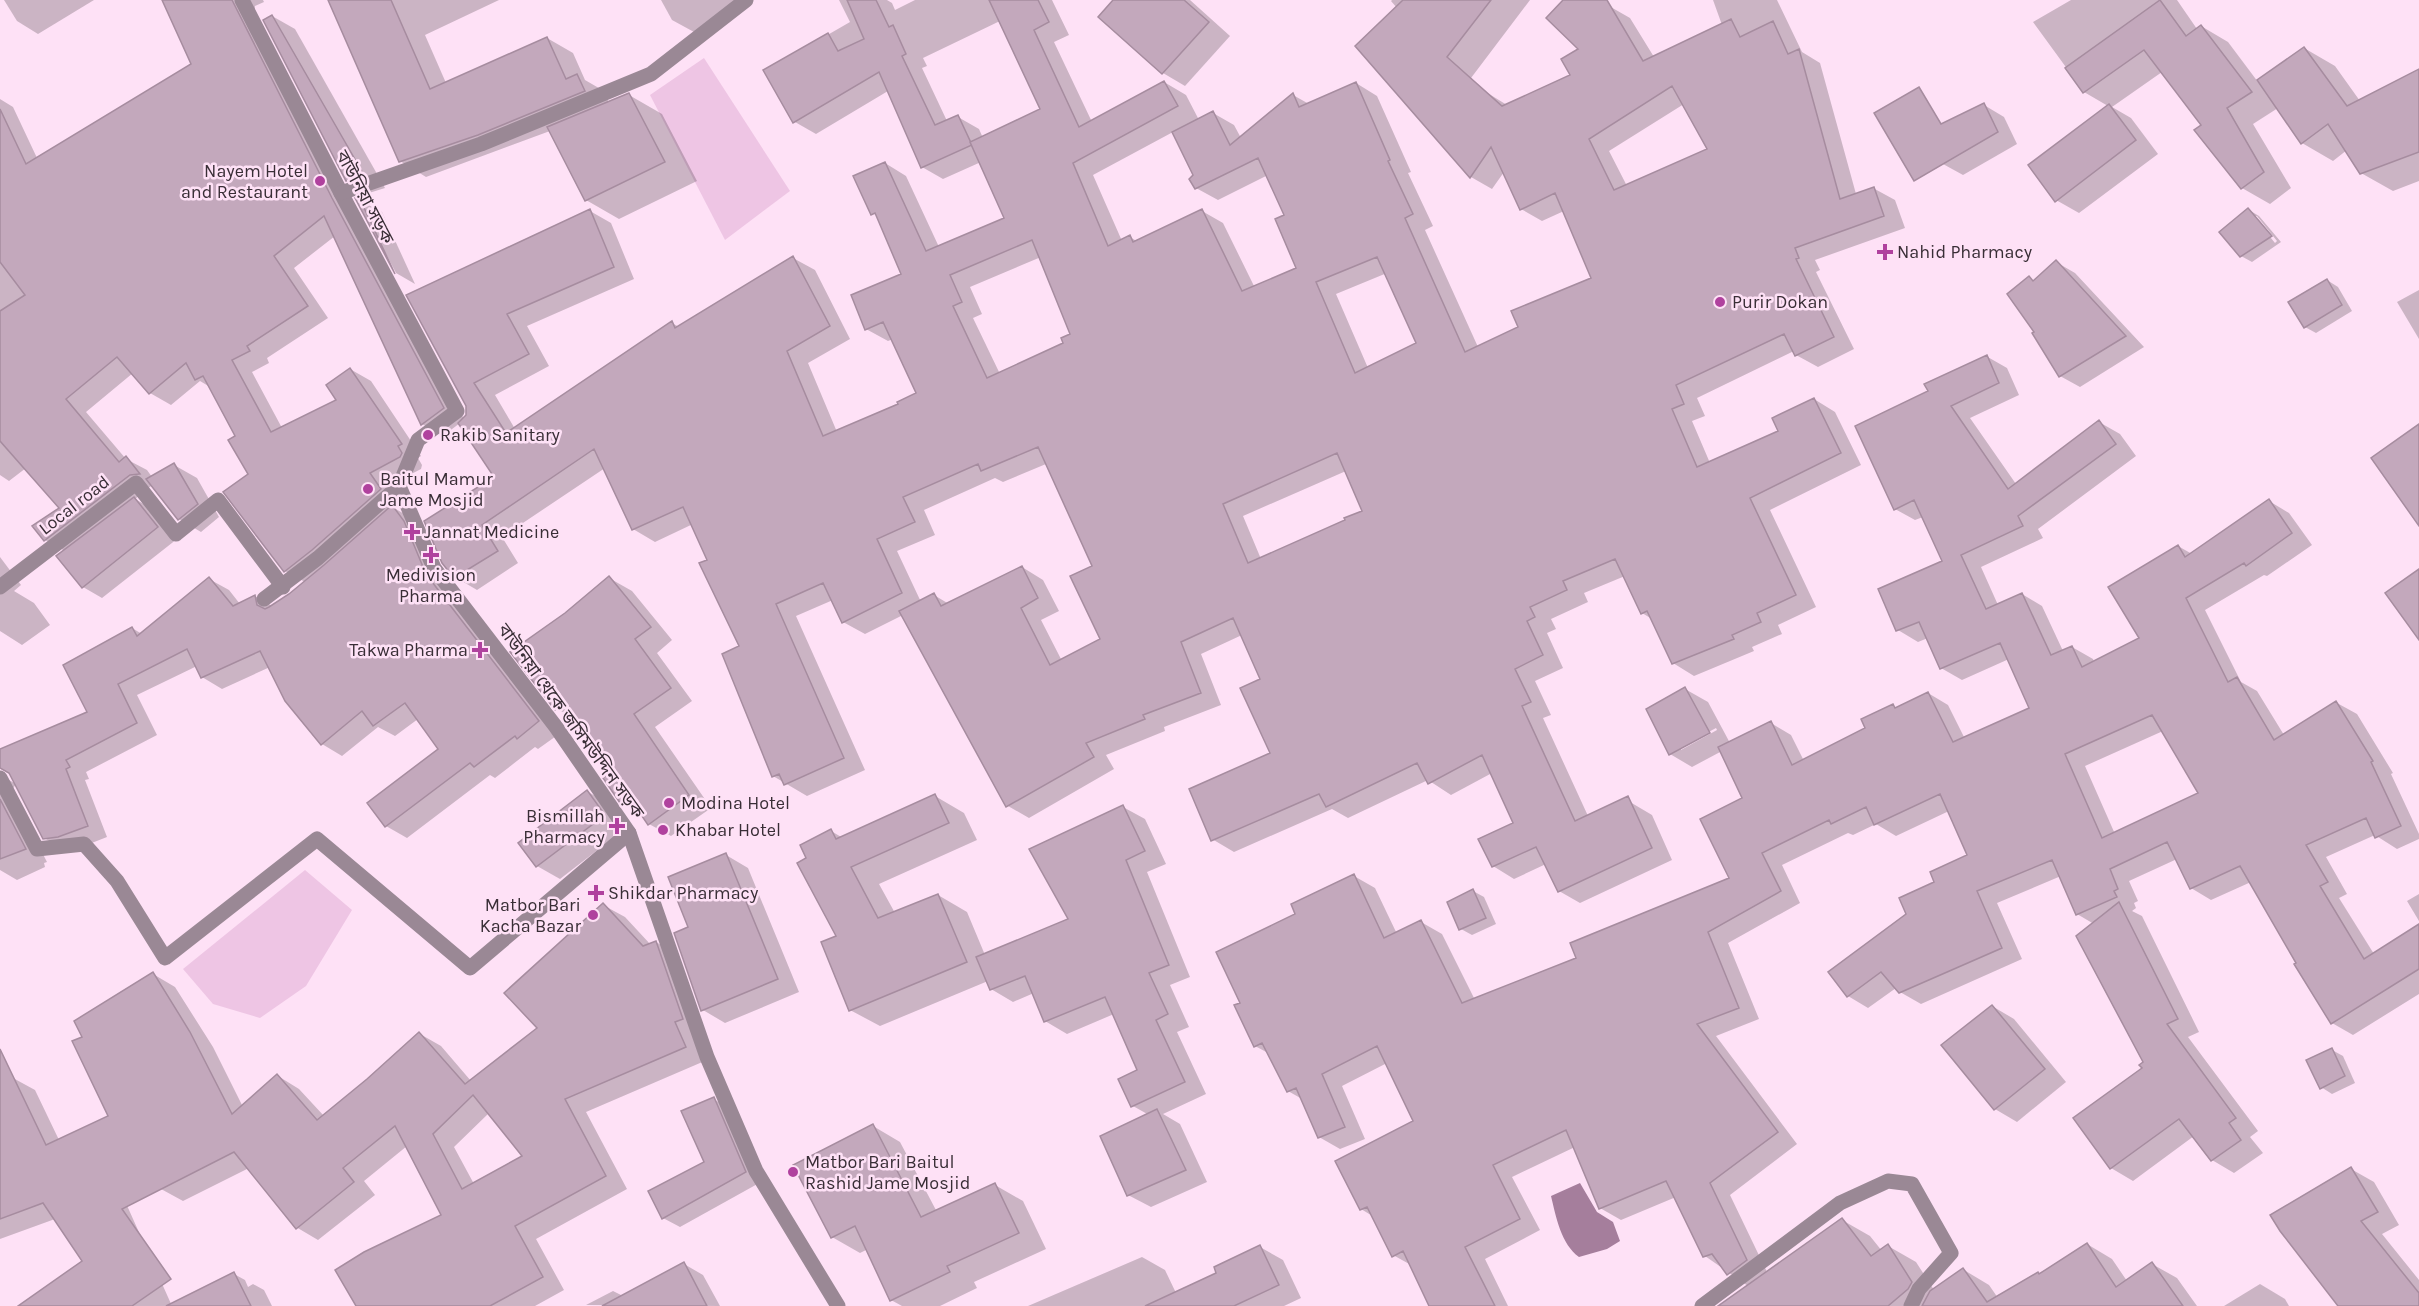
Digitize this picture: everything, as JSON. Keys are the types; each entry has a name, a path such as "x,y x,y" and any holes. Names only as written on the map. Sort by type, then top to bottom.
{"street":[{"name":"বাউনিয়া সড়ক","path":"242,0 340,193 457,411 418,440 399,486"},
{"path":"340,193 481,144 651,74 746,0"},
{"name":"Local road","path":"0,587 136,483 176,534 218,500 283,587"},
{"path":"264,599 283,587 399,486"},
{"name":"বাউনিয়া থেকে জসিমউদ্দিন সড়ক","path":"399,486 434,568 556,727 629,833 706,1057 756,1171 838,1306"},
{"path":"0,778 37,849 84,844 117,881 165,958 317,839 470,968 629,833"},
{"path":"1702,1306 1840,1203 1888,1181 1912,1184 1951,1253 1919,1289 1911,1306"}],"shaded area":[{"path":"704,58 790,191 725,240 650,95"},
{"path":"305,870 352,910 306,986 260,1018 213,1004 183,969"},
{"path":"1580,1183 1597,1212 1613,1222 1620,1241 1607,1249 1579,1257 1564,1238 1551,1196"}],"building":[{"path":"162,0 232,0 332,198 444,408 421,425 324,216 274,256 308,306 247,346 250,351 232,360 271,432 336,400 326,385 350,368 402,444 398,446 402,453 400,457 370,473 381,489 284,572 223,492 248,474 228,440 235,436 203,376 195,380 186,363 149,394 117,357 66,399 119,462 126,456 140,474 130,475 44,541 32,526 59,508 0,441 0,311 25,295 0,262 0,109 26,164 191,64"},
{"path":"328,0 391,0 430,89 547,37 566,79 577,74 585,91 478,135 399,162"},
{"path":"847,0 876,0 889,27 893,25 906,54 902,56 935,125 958,115 972,145 921,168 879,72 793,123 763,70 828,33 838,51 864,39"},
{"path":"989,0 1038,0 1049,22 1034,30 1079,127 1164,81 1178,106 1073,163 1108,246 1130,235 1133,242 1202,209 1242,291 1296,268 1275,219 1284,215 1258,158 1195,189 1189,179 1193,175 1172,132 1213,111 1230,145 1293,93 1299,107 1356,82 1390,160 1388,161 1413,214 1405,218 1465,352 1518,327 1511,311 1591,278 1555,193 1520,210 1491,147 1470,178 1355,46 1403,0 1491,0 1447,57 1502,106 1570,75 1561,59 1578,49 1546,18 1563,0 1607,0 1643,61 1731,19 1740,37 1773,21 1788,54 1799,49 1840,199 1874,187 1884,216 1795,248 1799,258 1796,259 1834,337 1795,356 1784,334 1676,385 1684,404 1672,409 1697,467 1778,431 1772,418 1814,398 1841,453 1750,498 1796,595 1757,613 1761,622 1732,635 1734,639 1672,664 1647,611 1641,614 1615,559 1563,581 1567,590 1530,607 1535,617 1527,621 1543,655 1515,669 1531,702 1522,706 1575,821 1628,796 1652,848 1558,892 1536,847 1492,867 1478,839 1513,823 1482,755 1428,784 1417,763 1326,807 1319,794 1211,841 1189,789 1270,753 1240,688 1260,679 1233,618 1181,642 1201,693 1143,715 1145,719 1086,743 1094,757 1006,807 899,611 934,593 941,606 1022,566 1038,598 1021,608 1050,665 1100,639 1070,576 1092,566 1038,447 981,471 978,464 903,497 915,522 877,539 902,593 842,623 823,583 776,604 844,758 784,785 779,774 772,777 722,654 739,646 699,563 707,560 683,507 632,530 594,449 482,525 498,551 454,578 442,563 424,521 494,477 458,423 466,415 466,406 406,295 590,209 614,267 507,314 529,354 474,383 506,433 672,321 675,328 793,256 830,326 787,351 823,436 898,404 897,402 916,393 883,322 865,330 851,295 901,274 875,213 871,215 853,176 885,162 926,251 1004,218 970,142 1040,109","holes":["1672,86 1707,149 1614,190 1589,139","1032,240 1070,334 1061,338 1063,343 987,378 953,306 962,302 950,275","1377,257 1416,343 1355,373 1316,282","1337,453 1362,511 1248,563 1223,504"]},
{"path":"1113,0 1184,0 1209,22 1162,74 1098,17"},
{"path":"2160,0 2186,36 2201,25 2252,92 2227,108 2264,172 2241,189 2194,130 2201,125 2144,50 2083,93 2065,68"},
{"path":"272,15 364,175 346,181 263,20"},
{"path":"2304,47 2347,106 2419,69 2419,152 2360,174 2328,124 2301,144 2257,80"},
{"path":"1919,87 1941,124 1984,103 1998,132 1914,181 1874,113"},
{"path":"629,93 665,162 585,201 547,127"},
{"path":"2109,104 2136,140 2055,202 2028,165"},
{"path":"359,197 395,274 355,198"},
{"path":"2248,208 2272,236 2240,257 2219,232"},
{"path":"2056,260 2126,336 2059,377 2032,333 2034,332 2007,294 2029,276 2033,281"},
{"path":"2327,279 2342,305 2304,328 2288,302"},
{"path":"1987,355 1999,383 1951,406 2008,489 2099,420 2116,444 2018,516 2023,526 1961,555 1986,609 2022,593 2051,655 2072,646 2082,667 2139,638 2108,587 2178,545 2185,557 2269,499 2292,533 2246,566 2244,563 2186,598 2228,682 2237,677 2274,740 2336,701 2373,761 2371,762 2401,826 2375,838 2366,818 2306,845 2328,882 2320,886 2364,959 2419,924 2419,969 2331,1024 2294,964 2296,963 2240,866 2190,889 2167,842 2110,869 2118,889 2114,891 2117,897 2076,915 2052,860 1977,891 2002,948 1899,993 1881,972 1847,997 1828,972 1906,914 1899,898 1934,882 1930,872 1967,855 1940,794 1874,825 1866,807 1831,824 1829,820 1762,853 1781,891 1708,932 1739,1008 1697,1024 1778,1132 1710,1183 1747,1260 1727,1275 1712,1254 1703,1257 1666,1181 1599,1209 1566,1130 1493,1165 1520,1219 1465,1247 1495,1306 1429,1306 1403,1251 1392,1257 1367,1207 1360,1210 1335,1161 1413,1121 1377,1046 1322,1074 1345,1127 1318,1138 1296,1088 1287,1092 1262,1043 1254,1047 1234,1005 1240,1003 1216,952 1295,914 1291,904 1354,874 1384,938 1421,920 1462,1003 1576,958 1570,943 1729,878 1700,819 1742,798 1718,747 1771,721 1792,765 1865,728 1861,719 1893,704 1895,708 1928,692 1953,742 2029,708 2000,643 1940,669 1919,622 1896,631 1878,589 1942,561 1914,500 1894,510 1855,426 1928,391 1924,384","holes":["2152,715 2198,793 2102,838 2065,754"]},
{"path":"2419,424 2419,526 2371,458"},
{"path":"174,463 198,504 178,520 146,479"},
{"path":"134,497 158,527 82,588 56,556"},
{"path":"392,505 404,521 426,574 539,721 517,739 515,736 474,767 470,763 385,827 367,803 438,749 405,703 373,726 362,711 321,745 285,701 260,651 201,678 187,649 118,684 137,723 66,760 70,767 66,769 88,826 58,837 43,839 9,773 0,768 0,749 87,712 63,665 132,627 137,636 209,577 233,606 255,595 257,605 265,609 289,594"},
{"path":"2419,569 2419,640 2385,593"},
{"path":"609,576 651,627 635,639 671,688 634,714 689,795 648,825 629,797 620,803 603,778 611,772 562,704 555,710 510,652 565,613"},
{"path":"1685,687 1710,733 1669,755 1646,709"},
{"path":"587,790 605,815 536,867 518,843"},
{"path":"935,794 949,823 851,867 878,918 938,894 967,962 849,1011 821,942 836,936 797,863 806,858 800,845 831,829 836,839"},
{"path":"0,799 26,849 0,859"},
{"path":"1123,805 1145,851 1126,860 1169,965 1149,973 1168,1014 1156,1020 1185,1082 1131,1107 1118,1079 1137,1070 1105,997 1044,1022 1025,976 990,990 976,957 1068,919 1029,849"},
{"path":"726,853 778,979 701,1011 674,933 688,927 668,877"},
{"path":"1473,889 1486,918 1459,930 1447,902"},
{"path":"2119,902 2178,1019 2167,1024 2236,1118 2229,1123 2241,1140 2211,1161 2179,1119 2110,1169 2073,1118 2142,1068 2139,1065 2143,1062 2076,936"},
{"path":"603,903 643,946 656,941 683,1019 675,1022 686,1047 565,1099 606,1176 515,1226 543,1277 490,1306 356,1306 335,1270 364,1252 441,1215 395,1126 343,1168 354,1182 296,1229 234,1152 122,1209 171,1279 132,1306 18,1306 82,1261 43,1203 0,1219 0,1049 46,1145 108,1116 72,1041 82,1037 74,1021 153,972 190,1032 232,1114 277,1074 317,1120 419,1032 465,1084 537,1028 504,993","holes":["473,1095 522,1156 462,1189 433,1134"]},
{"path":"1992,1005 2045,1069 1994,1110 1941,1045"},
{"path":"2332,1048 2345,1076 2320,1089 2306,1060"},
{"path":"714,1097 746,1172 662,1219 648,1191 704,1162 681,1111"},
{"path":"1157,1109 1186,1170 1127,1196 1100,1136"},
{"path":"873,1124 921,1217 995,1183 1019,1233 947,1266 950,1272 890,1301 855,1226 831,1238 793,1165"},
{"path":"2351,1167 2378,1212 2361,1221 2419,1293 2419,1306 2338,1306 2270,1215"},
{"path":"1842,1218 1871,1256 1888,1244 1912,1282 1908,1289 1888,1306 1718,1306"},
{"path":"2087,1243 2116,1287 2152,1262 2183,1306 1922,1306 1930,1291 1963,1268 1987,1302 2038,1272 2039,1274"},
{"path":"1260,1245 1279,1285 1234,1306 1145,1306 1216,1273 1214,1267"},
{"path":"684,1262 707,1306 602,1306"},
{"path":"234,1272 251,1306 166,1306"}],"place":[{"name":"Nayem Hotel and Restaurant","path":"320,181"},
{"name":"Nahid Pharmacy","path":"1885,252"},
{"name":"Purir Dokan","path":"1720,302"},
{"name":"Rakib Sanitary","path":"428,435"},
{"name":"Baitul Mamur Jame Mosjid","path":"368,489"},
{"name":"Jannat Medicine","path":"412,532"},
{"name":"Medivision Pharma","path":"431,555"},
{"name":"Takwa Pharma","path":"480,650"},
{"name":"Modina Hotel","path":"669,803"},
{"name":"Bismillah Pharmacy","path":"617,826"},
{"name":"Khabar Hotel","path":"663,830"},
{"name":"Shikdar Pharmacy","path":"596,893"},
{"name":"Matbor Bari Kacha Bazar","path":"593,915"},
{"name":"Matbor Bari Baitul Rashid Jame Mosjid","path":"793,1172"}]}
